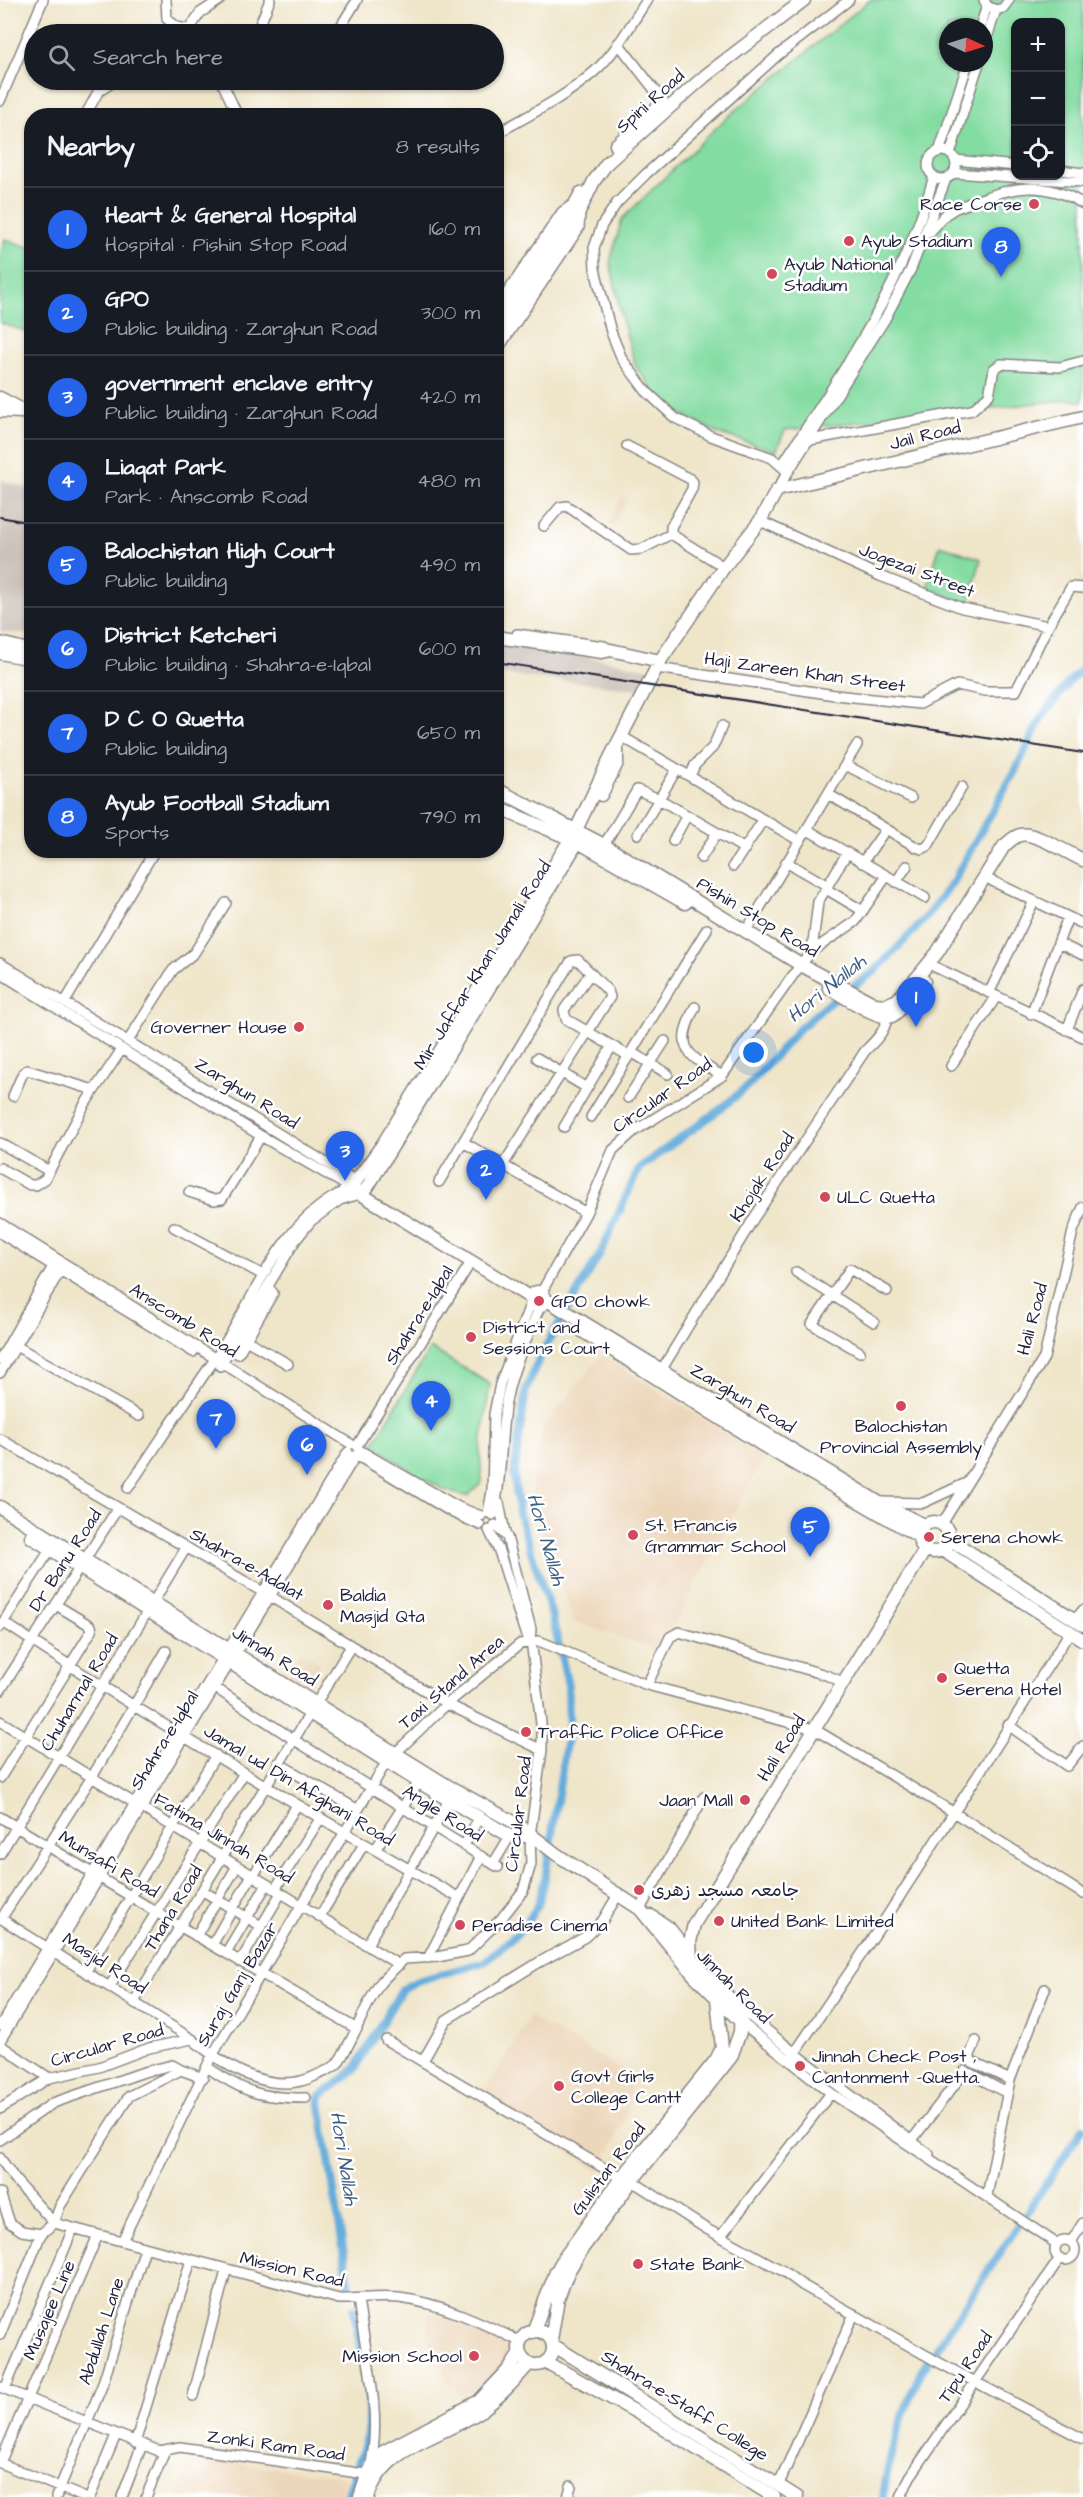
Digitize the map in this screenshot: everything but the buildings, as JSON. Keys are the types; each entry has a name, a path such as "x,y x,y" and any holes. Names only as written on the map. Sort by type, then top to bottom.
{"main road":[{"name":"Spini Road","path":"577,207 598,164 635,126 774,10 791,0"},
{"name":"Spini Road","path":"549,255 577,207 607,163 705,76 804,0"},
{"path":"504,312 549,255"},
{"path":"504,325 549,255"},
{"path":"0,398 24,411"},
{"path":"0,411 24,413"},
{"name":"Jail Road","path":"777,490 1083,417"},
{"path":"504,638 602,652 610,651 656,669 724,567 760,521 777,490"},
{"path":"0,643 24,643"},
{"path":"0,643 24,650"},
{"path":"0,653 24,652"},
{"path":"0,653 24,658"},
{"name":"Mir Jaffar Khan Jamali Road","path":"359,1188 577,836 619,741 656,669"},
{"path":"504,794 535,815"},
{"path":"504,801 602,849"},
{"path":"504,809 535,815"},
{"path":"1083,860 1034,837 1020,835 1011,839 1004,846 937,953 887,1011 892,1016 935,967 1010,852 1017,845 1027,843 1083,867"},
{"name":"Pishin Stop Road","path":"602,849 746,931 798,968"},
{"name":"Pishin Stop Road","path":"602,849 871,1012 887,1011"},
{"name":"Pishin Stop Road","path":"842,993 860,997 887,1011"},
{"name":"Zarghun Road","path":"359,1188 471,1262 662,1369 797,1459 878,1502 921,1531"},
{"name":"Zarghun Road","path":"359,1188 797,1459 921,1531"},
{"name":"Jinnah Road","path":"0,1507 82,1565 150,1608 230,1657 316,1703 392,1756 418,1782 510,1836"},
{"name":"Jinnah Road","path":"0,1517 50,1550 82,1565"},
{"path":"933,1522 942,1524 948,1531 949,1539 942,1550 934,1553 925,1550 920,1544 921,1531 933,1522"},
{"path":"949,1539 1078,1622 1083,1640"},
{"name":"Hali Road","path":"691,1971 690,1942 694,1924 925,1550"},
{"path":"942,1550 1078,1622"},
{"name":"Jinnah Road","path":"230,1657 309,1714 517,1824 556,1854 619,1893 669,1928 705,1975 741,2009"},
{"path":"510,1836 534,1839"},
{"name":"Jinnah Road","path":"640,1909 691,1971 742,2024"},
{"path":"654,1926 669,1928 694,1924"},
{"name":"Gulistan Road","path":"552,2343 558,2298 568,2272 627,2180 716,2060 722,2048 717,1999"},
{"name":"Gulistan Road","path":"533,2332 556,2272 564,2258 731,2057 742,2024 741,2009"},
{"path":"360,2497 364,2474 383,2452 479,2401 511,2367 520,2347 533,2332 543,2333 552,2343 552,2354 546,2362 538,2365 529,2364"},
{"name":"Shahra-e-Staff College","path":"552,2343 788,2492"},
{"path":"520,2347 529,2364"},
{"name":"Shahra-e-Staff College","path":"546,2362 647,2418 774,2497"},
{"path":"364,2474 478,2412 506,2391 529,2364"},
{"path":"364,2474 368,2497"}],"street":[{"path":"33,24 43,0"},
{"path":"166,0 167,19 173,24"},
{"path":"194,24 200,13 220,0"},
{"path":"260,24 270,0"},
{"path":"342,24 357,0"},
{"path":"504,129 595,71 618,43 647,0"},
{"path":"784,469 772,458 711,436 675,418 646,391 622,359 611,332 595,269 594,248 602,225 617,203 646,174 778,56 849,0"},
{"path":"989,6 1003,8 1009,0"},
{"path":"618,43 664,102"},
{"path":"0,101 24,45"},
{"path":"934,176 929,169 929,160 939,152 965,72"},
{"path":"784,469 810,440 885,319 950,176 952,157 976,72"},
{"path":"89,108 101,90"},
{"path":"227,90 235,108"},
{"path":"939,152 952,157 1011,165"},
{"path":"1065,170 1083,172"},
{"path":"777,490 784,469 891,286 915,235 934,176"},
{"path":"934,176 1083,182"},
{"path":"927,230 954,209 1023,186 1043,188 1071,196 1083,204"},
{"path":"504,297 562,212 577,207 579,228 504,340"},
{"path":"922,241 937,223"},
{"path":"810,440 972,410 989,395 994,369 1001,364 1060,367 1083,361"},
{"path":"627,446 693,482 693,489 671,527 671,534"},
{"path":"544,525 560,507 567,506 630,550 642,549 671,534"},
{"name":"Jogezai Street","path":"760,521 880,576 962,608 1048,627"},
{"path":"671,534 724,567"},
{"path":"1048,627 1071,587 1083,588"},
{"name":"Haji Zareen Khan Street","path":"656,669 836,695 920,704 957,685 985,691 1016,691 1048,627"},
{"path":"504,632 604,646 610,651"},
{"path":"690,776 695,765 713,747 722,726"},
{"path":"619,741 690,776 800,841"},
{"path":"746,931 857,745"},
{"path":"846,765 911,798"},
{"path":"638,834 677,769"},
{"path":"828,794 922,849 928,846 962,787"},
{"path":"602,849 637,790 659,799 745,849"},
{"path":"673,841 687,815"},
{"path":"733,866 763,820"},
{"path":"806,829 925,898"},
{"path":"862,863 886,829"},
{"path":"701,858 717,832"},
{"path":"812,951 818,902 847,853"},
{"path":"65,1002 150,858"},
{"path":"786,862 863,911"},
{"path":"896,882 907,866"},
{"path":"812,951 855,922 886,877"},
{"path":"992,881 1083,924"},
{"path":"951,1066 992,995 1034,901"},
{"path":"0,1168 30,1185 36,1185 45,1179 94,1090 172,970 194,954 226,903"},
{"path":"1031,1014 1068,917"},
{"path":"591,1117 707,928"},
{"path":"1058,943 1083,955"},
{"name":"Circular Road","path":"530,1641 525,1633 488,1521 492,1491 494,1414 500,1384 538,1299 586,1213 613,1150 633,1132 722,1076 812,951"},
{"path":"439,1182 571,962 578,960 610,994 503,1165"},
{"name":"Zarghun Road","path":"0,963 65,1002 261,1136 359,1188"},
{"path":"935,967 1083,1037"},
{"path":"590,974 564,1010 566,1019 612,1046 668,1074"},
{"name":"Zarghun Road","path":"0,975 125,1045 359,1188"},
{"path":"1067,1030 1083,989"},
{"path":"695,1007 684,1029 687,1048 690,1054 722,1076"},
{"name":"Khojak Road","path":"662,1369 752,1221 859,1060 879,1037 887,1011"},
{"path":"628,1098 665,1041"},
{"path":"564,1126 612,1046"},
{"path":"537,1058 586,1088"},
{"path":"13,1096 23,1073 27,1070 94,1090"},
{"path":"189,1192 213,1200 222,1199 261,1136"},
{"path":"463,1142 586,1213"},
{"path":"0,1143 49,1171"},
{"path":"217,1364 263,1275 290,1233 333,1196 359,1188"},
{"path":"128,1488 217,1364 268,1287 295,1241 311,1221 359,1188"},
{"name":"Hali Road","path":"942,1524 1044,1358 1073,1231 1083,1207"},
{"name":"Anscomb Road","path":"0,1223 59,1265 354,1450 488,1521"},
{"path":"174,1227 263,1275"},
{"name":"Anscomb Road","path":"0,1233 59,1265"},
{"name":"Shahra-e-Iqbal","path":"0,2026 139,1806 354,1450 471,1262"},
{"path":"0,1373 59,1265"},
{"path":"0,1360 59,1265"},
{"path":"860,1352 812,1324 849,1269 887,1291"},
{"path":"796,1272 874,1322"},
{"path":"238,1354 273,1293 268,1287"},
{"name":"Circular Road","path":"0,2109 49,2078 99,2067 149,2048 192,2039 212,2056 242,2073 273,2084 307,2080 335,2066 381,1983 404,1959 428,1958 468,1951 501,1919 523,1891 531,1864 534,1839 542,1732 530,1641 531,1629 499,1508 498,1492 505,1407 517,1361 538,1299"},
{"path":"246,1340 288,1364"},
{"path":"16,1346 139,1416"},
{"name":"Shahra-e-Adalat","path":"0,1439 267,1594 447,1704 542,1750"},
{"path":"878,1502 923,1503 965,1484"},
{"name":"Circular Road","path":"488,1521 498,1492"},
{"name":"Dr Banu Road","path":"0,1691 118,1508"},
{"path":"488,1521 507,1537"},
{"name":"Chuharmal Road","path":"0,1854 186,1548"},
{"path":"1,1624 50,1550"},
{"path":"0,1778 92,1630 91,1626 56,1605"},
{"path":"792,2057 882,1924 1008,1725 1078,1622"},
{"name":"Jamal ud Din Afghani Road","path":"1,1624 265,1786 458,1897"},
{"path":"647,1685 670,1637 679,1632 843,1682"},
{"path":"530,1641 539,1641 647,1685 814,1729 1083,1893"},
{"name":"Taxi Stand Area","path":"392,1756 447,1704 520,1644 530,1641"},
{"name":"Thana Road","path":"134,2002 351,1646"},
{"path":"1,1918 92,1777 166,1651"},
{"name":"Angle Road","path":"212,1686 495,1866 510,1836"},
{"name":"Fatima Jinnah Road","path":"0,1721 399,1965"},
{"path":"1008,1725 1067,1766 1083,1746"},
{"path":"86,1971 216,1755"},
{"name":"Suraj Ganj Bazar","path":"122,2241 212,2056 371,1787 392,1756"},
{"path":"278,1763 358,1810"},
{"path":"110,1986 244,1773"},
{"path":"375,1850 418,1782"},
{"path":"640,1909 704,1797"},
{"path":"367,1945 449,1800"},
{"path":"212,1945 297,1805"},
{"name":"Munsafi Road","path":"0,1817 196,1936 357,2029"},
{"path":"464,1846 479,1817"},
{"path":"226,1953 247,1918 275,1888 321,1819"},
{"path":"320,1916 364,1844"},
{"path":"428,1958 481,1856"},
{"path":"196,1936 237,1866"},
{"path":"240,1962 261,1926 275,1888"},
{"path":"203,1891 261,1926"},
{"path":"423,2061 446,2020 585,1936 603,1920 619,1893"},
{"name":"Masjid Road","path":"1,1918 192,2039"},
{"name":"Shahra-e-Iqbal","path":"0,2043 51,1948"},
{"path":"987,2196 1010,2080 1045,1989"},
{"name":"Jinnah Road","path":"741,2009 831,2093 1057,2244"},
{"name":"Jinnah Road","path":"742,2024 912,2140 951,2173"},
{"path":"386,2040 936,2361 1083,2439"},
{"path":"976,2041 970,2061 1010,2080"},
{"path":"0,2043 49,2078"},
{"path":"0,2140 53,2103 144,2072 172,2065 203,2078"},
{"path":"207,2067 233,2085 249,2092 276,2098 306,2098"},
{"path":"0,2335 41,2234 54,2223 60,2206 129,2096 181,2070"},
{"path":"912,2140 965,2071 1007,2093"},
{"path":"720,2236 831,2093"},
{"path":"0,2158 17,2182 54,2223"},
{"path":"0,2193 10,2223 22,2230 41,2234"},
{"name":"Mission Road","path":"54,2223 226,2271 339,2299 413,2300 479,2321 520,2347"},
{"path":"1071,2242 1083,2223"},
{"path":"3,2388 73,2229"},
{"name":"Musajee Line","path":"0,2463 98,2235"},
{"path":"1065,2240 1071,2242 1075,2249 1073,2255 1065,2260 1060,2258 1055,2250 1057,2244 1065,2240"},
{"name":"Abdullah Lane","path":"58,2492 102,2386 144,2248"},
{"path":"1073,2255 1083,2262"},
{"name":"Tipu Road","path":"901,2497 910,2477 1060,2258"},
{"path":"122,2497 191,2260"},
{"path":"193,2396 226,2271"},
{"path":"358,2299 376,2413 374,2449 364,2474"},
{"path":"788,2492 854,2314"},
{"name":"Zonki Ram Road","path":"3,2388 159,2451 168,2449 364,2474"},
{"path":"90,2497 116,2435"},
{"path":"146,2497 168,2449"},
{"path":"0,2463 58,2492 83,2497"},
{"path":"910,2477 912,2497"},
{"path":"568,2497 572,2486"}],"shaded area":[{"path":"0,480 24,487 24,634 0,632"},
{"path":"622,496 628,498 613,527 608,524"},
{"path":"504,644 572,653 650,669 640,689 504,675"},
{"name":"St. Francis Grammar School","path":"602,1355 764,1457 660,1651 574,1621 531,1496 543,1427"},
{"path":"300,1652 321,1663 307,1686 288,1674"},
{"name":"Govt Girls College Cantt","path":"530,2017 631,2075 629,2109 600,2172 481,2097"},
{"name":"Mission School","path":"427,2311 444,2315 511,2348 510,2359 500,2374 461,2397 448,2383 437,2353 428,2340"},
{"path":"190,2458 342,2476 348,2479 342,2497 178,2497"}],"green space":[{"name":"Ayub Stadium","path":"870,0 1083,0 1083,401 1067,400 785,430 776,451 717,433 665,406 636,367 623,323 610,262 622,219 724,120"},
{"path":"5,239 24,246 24,331 0,323 0,255"},
{"path":"940,545 981,559 969,604 927,588"},
{"path":"430,1348 490,1384 480,1452 482,1482 468,1496 433,1484 373,1445"}],"waterway":[{"name":"Hori Nallah","path":"350,2291 319,2098 355,2069 402,1989 417,1981 484,1962 523,1929 538,1905 545,1878 569,1724 568,1685 552,1616 519,1514 514,1475 526,1390 540,1356 600,1254 639,1168 722,1108 749,1085 799,1029 825,1006 874,972 924,920 952,883 1015,771 1041,718 1083,668"},
{"path":"883,2497 897,2433 921,2372 1083,2128"},
{"path":"347,2497 368,2435 368,2394 354,2309"}],"railway":[{"path":"0,517 24,522"},
{"path":"504,663 1083,753"}],"place":[{"name":"Race Corse","path":"1034,204"},
{"name":"Ayub Stadium","path":"849,241"},
{"name":"Ayub National Stadium","path":"772,274"},
{"name":"Ayub Football Stadium","path":"1001,277"},
{"name":"Governer House","path":"299,1027"},
{"name":"Heart & General Hospital","path":"916,1027"},
{"name":"government enclave entry","path":"345,1181"},
{"name":"ULC Quetta","path":"825,1197"},
{"name":"GPO","path":"486,1200"},
{"name":"GPO chowk","path":"539,1301"},
{"name":"District and Sessions Court","path":"471,1337"},
{"name":"Balochistan Provincial Assembly","path":"901,1406"},
{"name":"Liaqat Park","path":"431,1431"},
{"name":"D C O Quetta","path":"216,1449"},
{"name":"District Ketcheri","path":"307,1475"},
{"name":"St. Francis Grammar School","path":"633,1535"},
{"name":"Serena chowk","path":"929,1537"},
{"name":"Balochistan High Court","path":"810,1557"},
{"name":"Baldia Masjid Qta","path":"328,1605"},
{"name":"Quetta Serena Hotel","path":"942,1678"},
{"name":"Traffic Police Office","path":"526,1732"},
{"name":"Jaan Mall","path":"745,1800"},
{"name":"جامعہ مسجد زھری","path":"639,1890"},
{"name":"United Bank Limited","path":"719,1921"},
{"name":"Peradise Cinema","path":"460,1925"},
{"name":"Jinnah Check Post , Cantonment -Quetta.","path":"800,2066"},
{"name":"Govt Girls College Cantt","path":"559,2086"},
{"name":"State Bank","path":"638,2264"},
{"name":"Mission School","path":"474,2356"}]}
